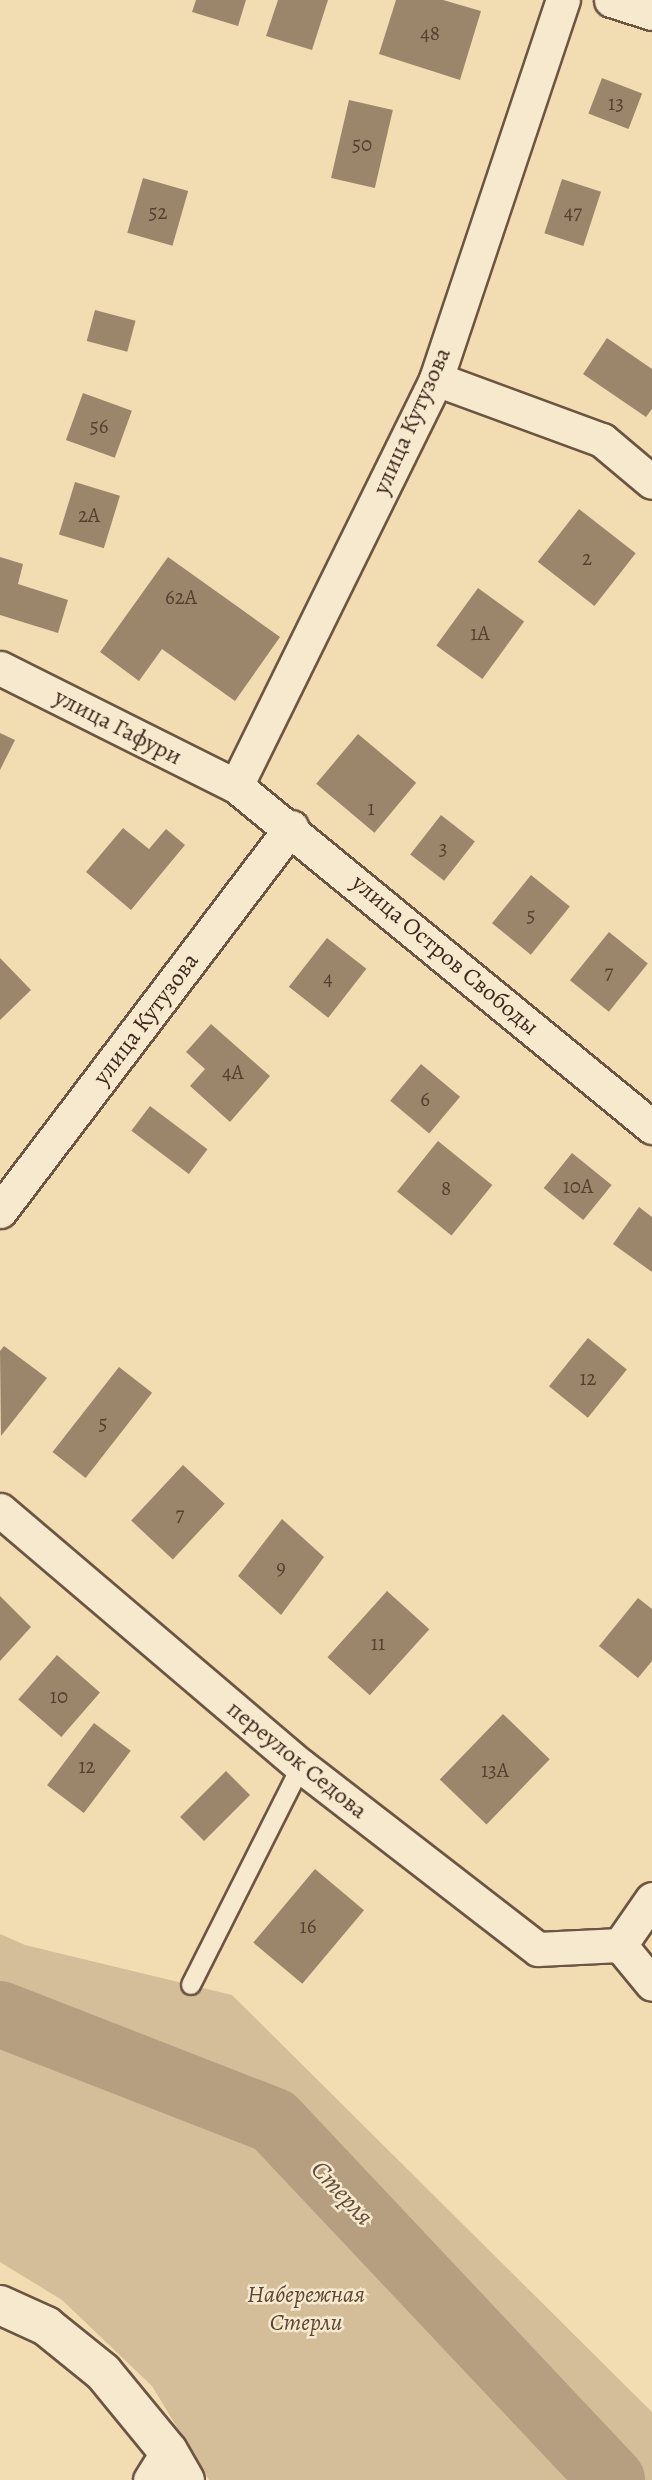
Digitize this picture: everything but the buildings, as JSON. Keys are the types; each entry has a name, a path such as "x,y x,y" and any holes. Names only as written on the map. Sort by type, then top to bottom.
{"street":[{"name":"улица Кутузова","path":"236,786 436,379 563,0"},
{"path":"611,0 652,13"},
{"path":"436,379 602,440 652,482"},
{"name":"улица Гафури","path":"0,668 236,786"},
{"name":"улица Остров Свободы","path":"236,786 291,827 652,1127"},
{"name":"улица Кутузова","path":"0,1211 291,827"},
{"name":"переулок Седова","path":"0,1510 301,1766 538,1949 620,1944"},
{"path":"652,1899 620,1944 652,1984"},
{"path":"0,2305 46,2326 103,2372 168,2470"}],"lane":[{"path":"191,1985 301,1766"}],"green space":[{"name":"Набережная Стерли","path":"0,1934 25,1945 232,1995 652,2412 652,2480 209,2480 152,2386 62,2300 0,2262"}],"waterway":[{"name":"Стерля","path":"0,2014 274,2121 612,2480"}]}
